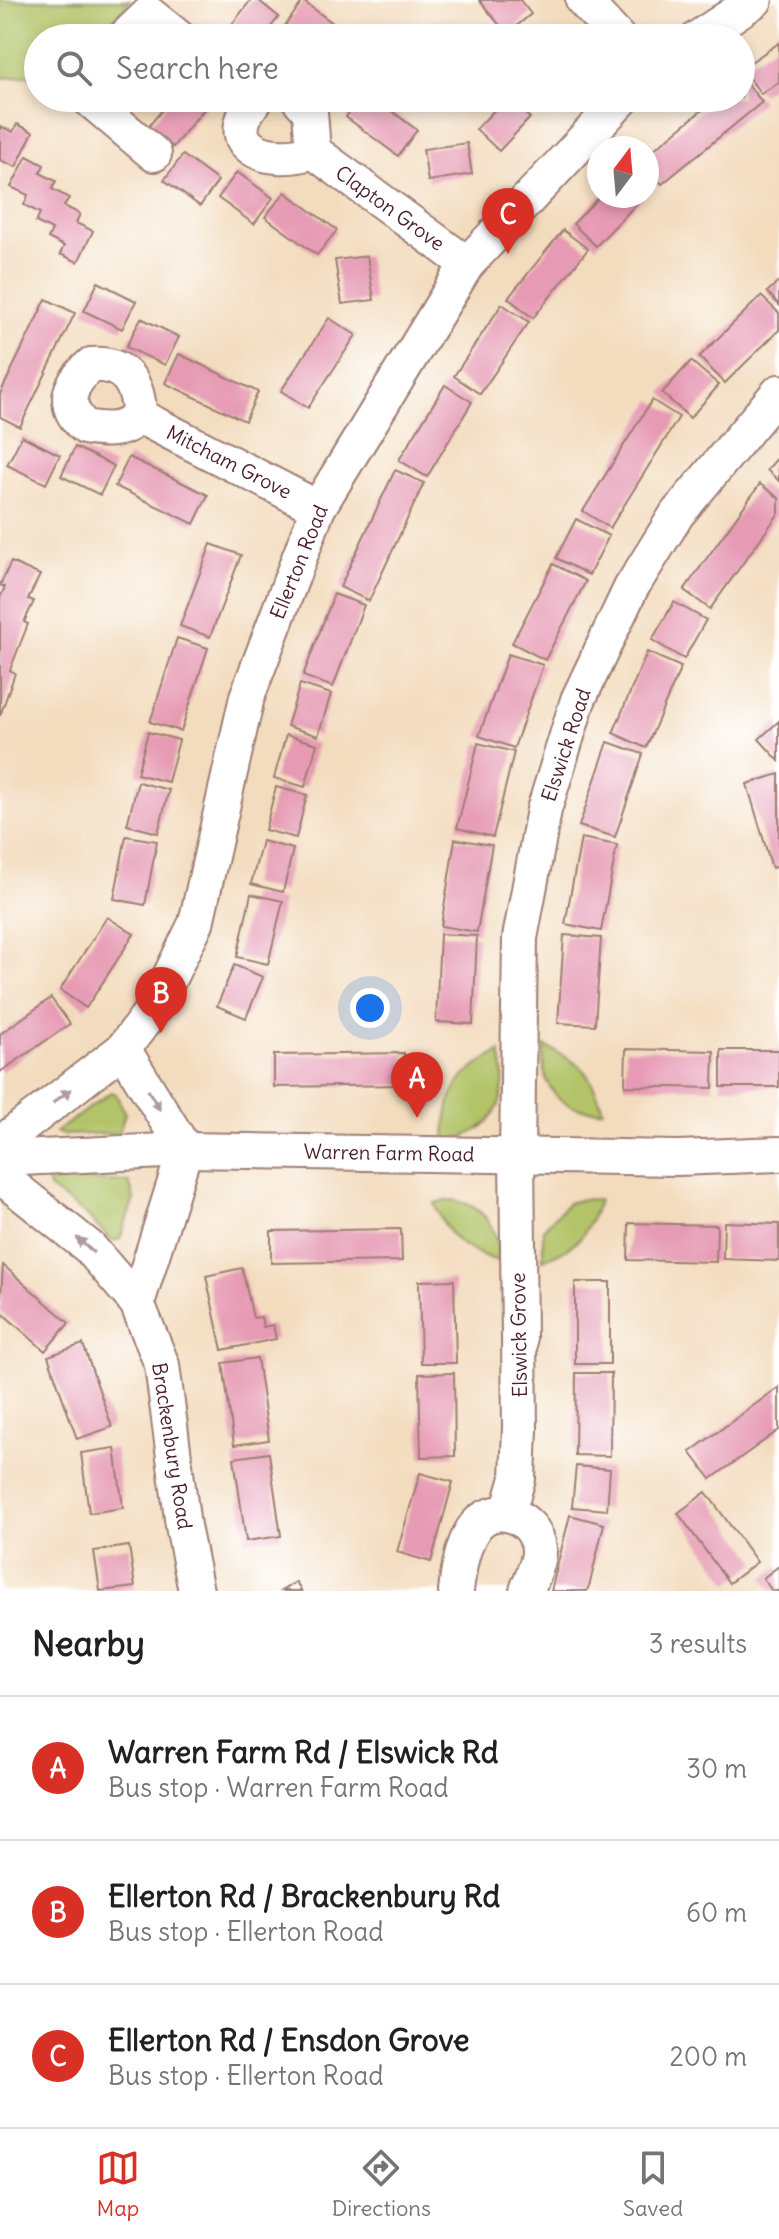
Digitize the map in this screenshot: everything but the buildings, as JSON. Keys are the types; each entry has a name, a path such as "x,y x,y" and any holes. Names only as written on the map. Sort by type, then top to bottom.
{"street":[{"path":"583,0 605,24"},
{"path":"719,24 755,0"},
{"path":"139,24 149,14 162,24"},
{"path":"104,112 154,154"},
{"path":"247,112 243,129 248,146 258,155 294,158 313,151 310,112"},
{"name":"Ellerton Road","path":"0,1144 123,1049 156,1005 196,923 247,697 318,508 467,264 610,112"},
{"name":"Clapton Grove","path":"313,151 467,264"},
{"name":"Elswick Road","path":"517,1155 520,938 544,810 578,700 631,588 677,514 779,392"},
{"name":"Mitcham Grove","path":"139,416 318,508"},
{"path":"123,1049 185,1150 137,1303"},
{"name":"Warren Farm Road","path":"0,1159 185,1150 678,1158 779,1154"},
{"name":"Elswick Grove","path":"508,1513 518,1478 520,1428 517,1155"},
{"name":"Brackenbury Road","path":"0,1176 90,1248 137,1303 162,1365 183,1526 196,1591"},
{"path":"456,1591 472,1530 486,1516 508,1513 526,1521 535,1534 540,1552 527,1591"}],"green space":[{"path":"0,0 130,0 110,24 24,24 24,76 0,78"},
{"path":"544,1046 583,1070 594,1086 603,1110 575,1107 556,1095 545,1074"},
{"path":"500,1052 503,1085 496,1111 477,1130 445,1141 448,1109 457,1086 473,1069"},
{"path":"111,1092 116,1094 125,1113 119,1133 63,1135 56,1132"},
{"path":"47,1178 129,1182 134,1199 120,1239 112,1241 85,1214 49,1188"},
{"path":"583,1199 599,1200 585,1231 565,1250 543,1260 543,1229 568,1203"},
{"path":"452,1200 473,1207 488,1221 496,1239 498,1261 465,1247 451,1234 434,1203"}],"place":[{"name":"Ellerton Rd / Ensdon Grove","path":"508,254"},
{"name":"Ellerton Rd / Brackenbury Rd","path":"161,1033"},
{"name":"Warren Farm Rd / Elswick Rd","path":"417,1118"}]}
